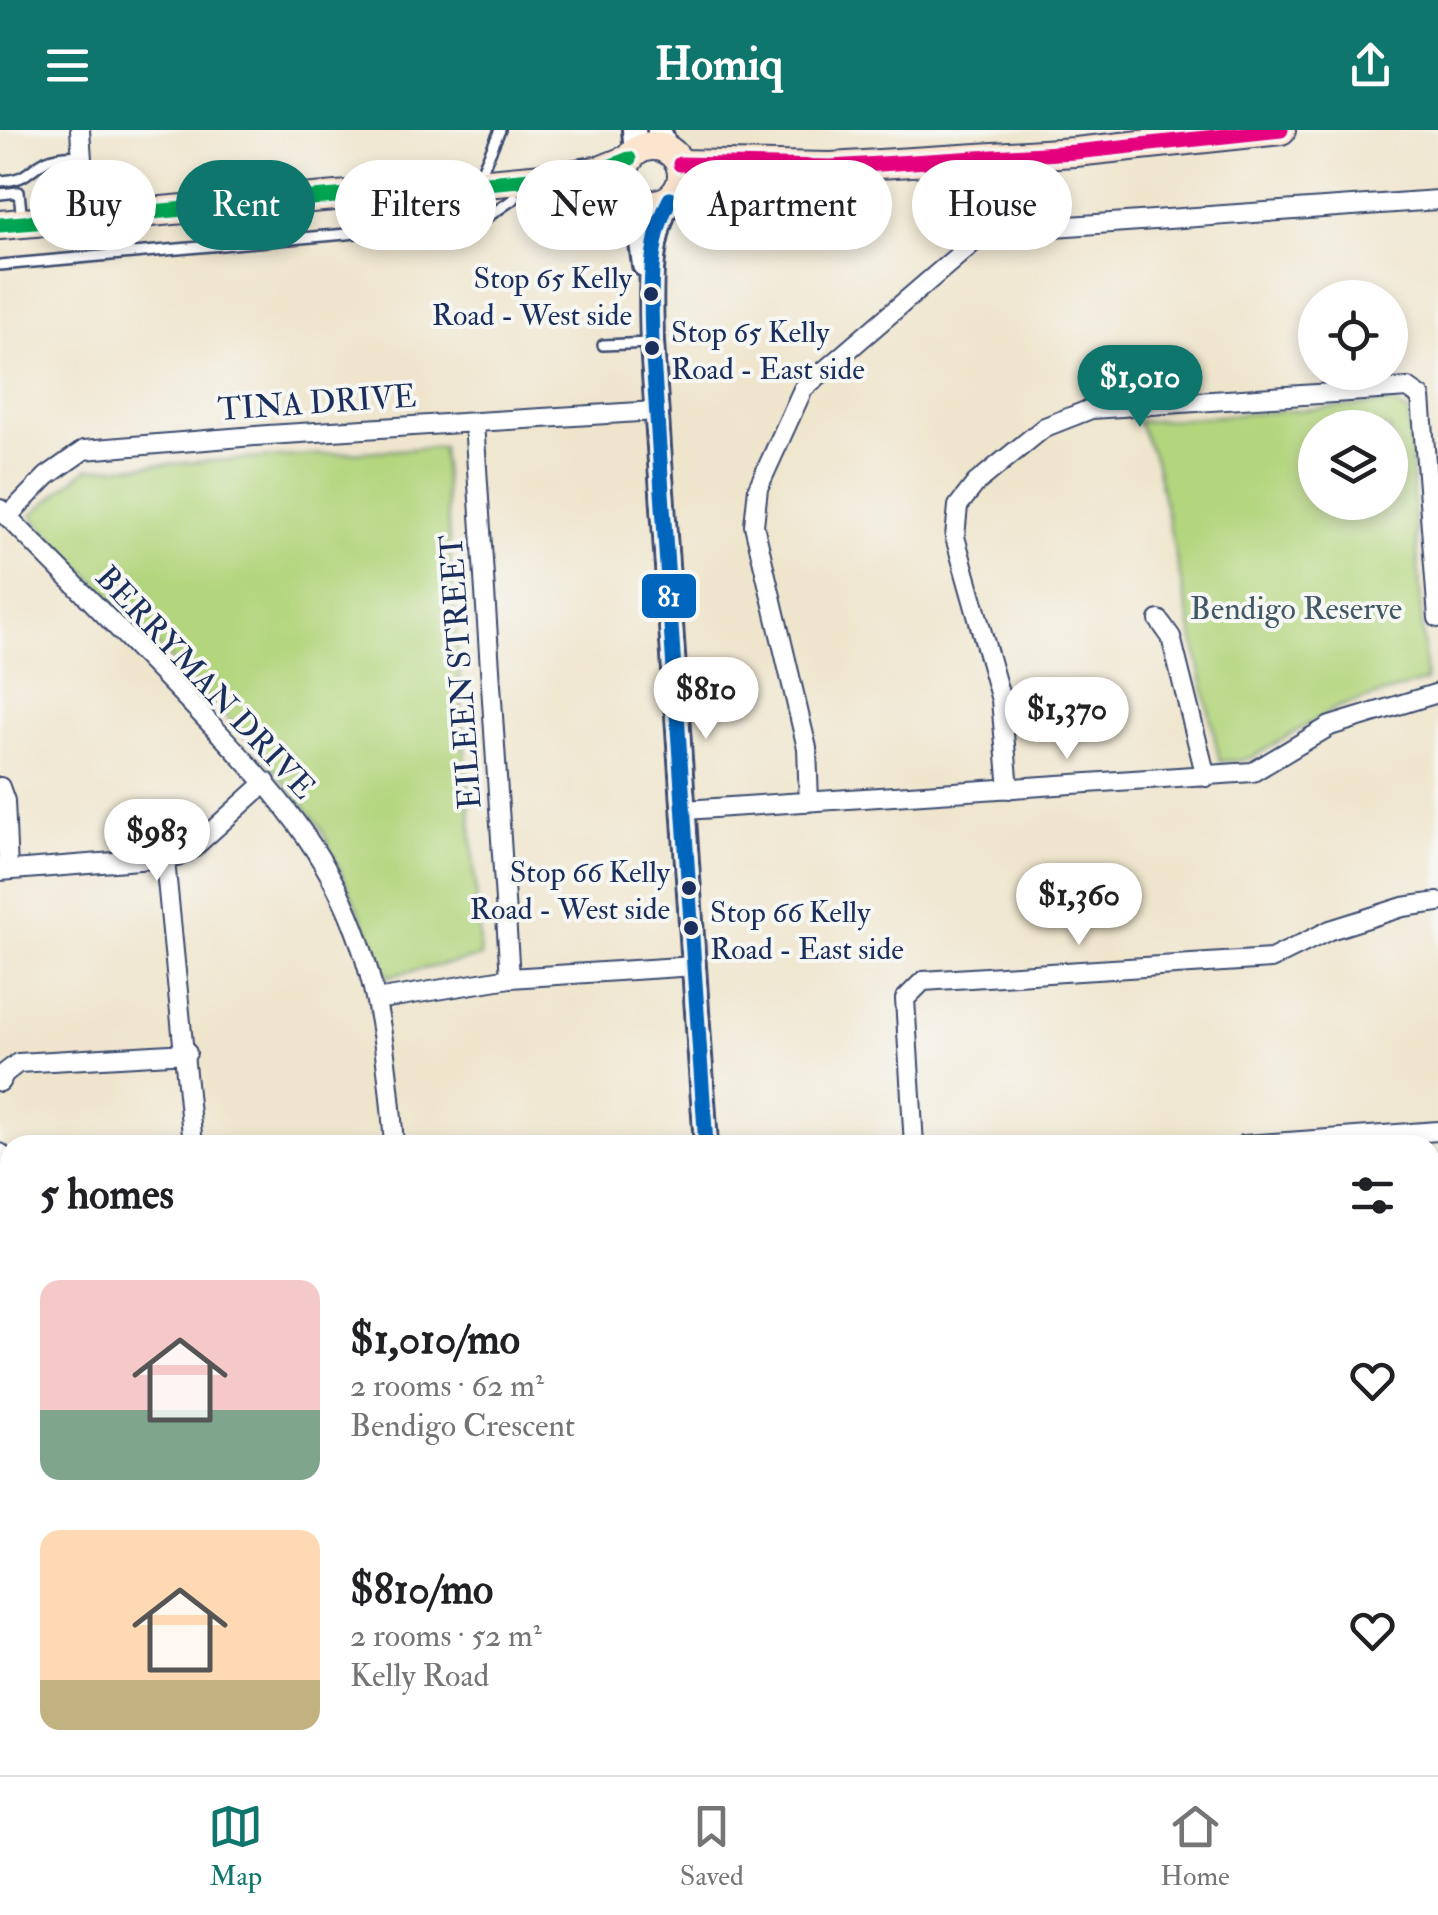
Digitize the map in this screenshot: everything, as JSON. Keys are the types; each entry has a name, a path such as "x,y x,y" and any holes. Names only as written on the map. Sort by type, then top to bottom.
{"main road":[{"path":"671,166 831,166 1075,152 1281,130"},
{"path":"496,189 602,170 633,147 656,146 671,166"},
{"path":"653,196 671,166"},
{"path":"496,196 514,198"},
{"path":"156,220 335,205"},
{"path":"0,243 30,237"}],"street":[{"path":"80,130 82,160"},
{"path":"671,166 657,229 650,287 705,1135"},
{"path":"809,802 806,748 754,525 758,488 804,389 974,240 997,231 1438,200"},
{"path":"641,250 650,287"},
{"path":"1009,789 1002,700 955,538 958,506 976,483 1045,427 1060,421 1092,409 1408,388 1421,397 1438,618"},
{"name":"TINA DRIVE","path":"4,513 84,450 656,411"},
{"name":"EILEEN STREET","path":"474,422 510,978"},
{"name":"BERRYMAN DRIVE","path":"4,513 266,782 313,848 343,901 365,959 388,1069 393,1135"},
{"path":"1159,620 1171,637 1206,777"},
{"path":"685,810 1253,772 1330,726 1438,693"},
{"path":"0,788 4,801 4,870 165,860 192,848 266,782"},
{"path":"165,860 193,1135"},
{"path":"913,1135 904,999 923,982 1271,959 1330,930 1402,907 1438,902"},
{"path":"376,1000 510,978 695,966"},
{"path":"0,1082 4,1072 18,1063 186,1053"},
{"path":"1393,1135 1438,1132"}],"lane":[{"path":"488,160 500,130"},
{"path":"11,224 23,180 46,161 82,155"},
{"path":"0,181 23,180"},
{"path":"0,194 18,192"},
{"path":"0,264 480,222 514,198"},
{"path":"603,344 652,343"}],"green space":[{"name":"Bendigo Reserve","path":"1393,403 1404,410 1299,410"},
{"name":"Bendigo Reserve","path":"1298,410 1298,520 1408,520 1408,413 1426,681 1338,707 1251,758 1220,762 1155,460 1138,422"},
{"path":"442,447 481,957 388,976 320,826 257,749 31,515 87,469"}],"transit line":[{"path":"892,163 1075,152 1281,130"},
{"path":"0,225 555,177 602,170 629,159"},
{"name":"81","path":"670,199 654,251 652,343 705,1135"}],"place":[{"name":"Stop 65 Kelly Road - West side","path":"651,294"},
{"name":"Stop 65 Kelly Road - East side","path":"652,348"},
{"name":"Stop 66 Kelly Road - West side","path":"689,888"},
{"name":"Stop 66 Kelly Road - East side","path":"691,928"}]}
